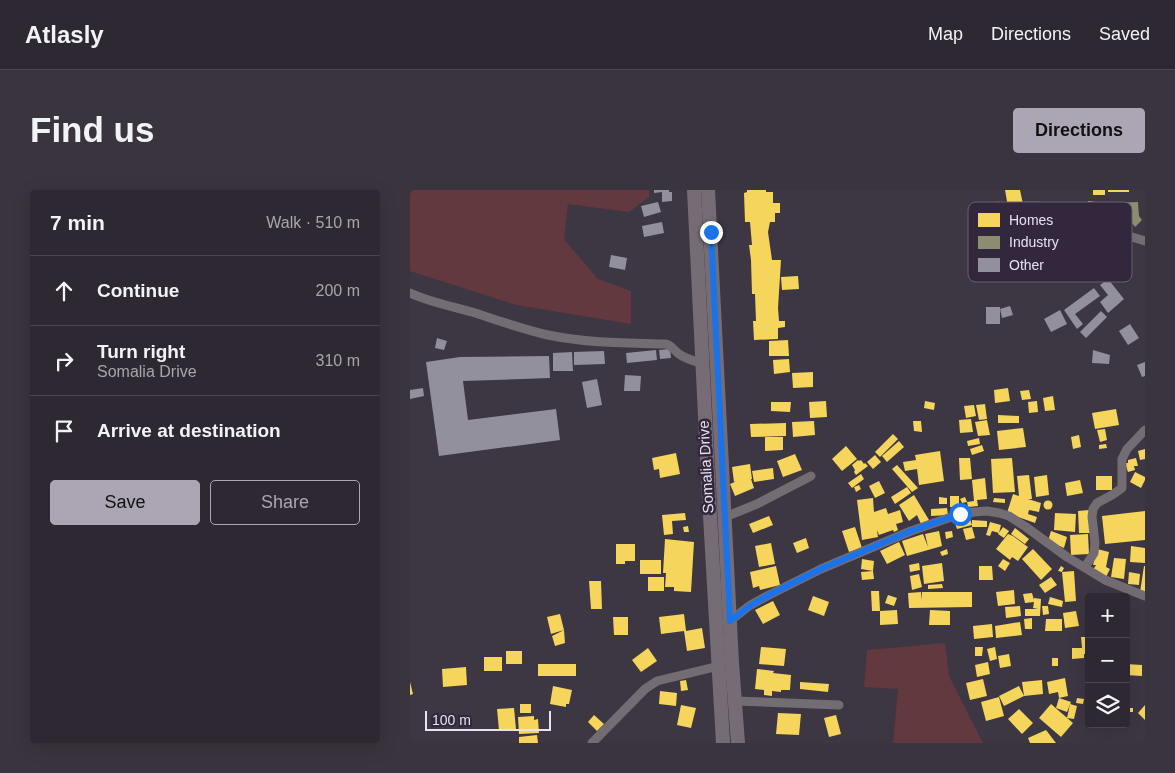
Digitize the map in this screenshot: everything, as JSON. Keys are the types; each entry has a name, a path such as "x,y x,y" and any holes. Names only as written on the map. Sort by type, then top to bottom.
{"main road":[{"name":"Somalia Drive","path":"694,190 723,743"},
{"name":"Somalia Drive","path":"708,190 738,743"}],"street":[{"path":"1132,237 1145,242"},
{"path":"410,293 423,299 549,335 595,341 666,344 684,357 703,364"},
{"path":"1085,568 1094,553 1093,509 1097,503 1122,488 1122,459 1127,449 1145,430"},
{"path":"725,517 757,504 811,476"},
{"path":"730,621 767,596 821,569 911,531 960,514 987,511 1009,516 1067,557 1105,580 1145,596"},
{"path":"592,743 645,689 658,681 719,666"},
{"path":"735,701 839,705"}],"shaded area":[{"path":"410,190 649,190 649,197 629,212 568,204 564,239 598,279 631,291 631,324 516,305 410,271"},
{"path":"945,643 949,676 983,743 893,743 898,689 864,687 867,650"}],"building: Homes":[{"path":"747,190 773,192 773,203 780,203 780,213 775,213 775,222 770,222 768,232 772,260 781,260 778,308 779,321 785,321 785,327 778,328 778,339 754,340 753,321 756,321 755,294 752,294 749,245 752,245 750,222 745,222 744,193"},
{"path":"1005,190 1020,190 1023,202 1007,202"},
{"path":"1093,190 1105,190 1105,195 1093,195"},
{"path":"1108,190 1129,190 1129,192 1108,192"},
{"path":"798,276 799,289 782,290 781,277"},
{"path":"788,340 789,356 769,356 769,341"},
{"path":"789,359 790,372 774,374 773,360"},
{"path":"813,372 813,387 793,388 792,373"},
{"path":"1008,388 1010,401 995,403 994,390"},
{"path":"1029,390 1031,399 1022,400 1020,391"},
{"path":"1053,396 1055,410 1045,411 1043,398"},
{"path":"826,401 827,417 810,418 809,402"},
{"path":"925,401 935,403 934,410 924,408"},
{"path":"1037,401 1038,412 1029,413 1028,402"},
{"path":"771,402 791,402 790,412 771,411"},
{"path":"985,404 987,419 979,420 976,405"},
{"path":"974,405 976,416 966,418 964,406"},
{"path":"1116,409 1119,425 1095,429 1092,413"},
{"path":"998,415 1019,416 1019,423 998,423"},
{"path":"971,419 973,432 960,433 959,420"},
{"path":"987,420 990,435 978,436 975,422"},
{"path":"814,421 815,435 793,437 792,422"},
{"path":"913,421 921,421 922,432 914,431"},
{"path":"786,423 786,436 751,437 750,424"},
{"path":"1023,428 1026,447 999,450 997,431"},
{"path":"1105,429 1107,440 1100,442 1097,430"},
{"path":"893,434 898,439 880,457 875,452"},
{"path":"1079,435 1081,447 1073,449 1071,437"},
{"path":"765,437 783,437 783,450 765,451"},
{"path":"979,438 980,444 968,446 967,441"},
{"path":"899,441 904,447 887,462 882,456"},
{"path":"1106,444 1107,448 1099,449 1099,445"},
{"path":"982,445 984,451 972,455 970,449"},
{"path":"846,446 857,459 842,471 832,459"},
{"path":"1145,449 1145,459 1140,460 1138,451"},
{"path":"940,451 944,481 919,485 917,469 905,471 903,462 916,460 915,455"},
{"path":"676,453 680,474 660,478 659,469 654,470 652,458"},
{"path":"795,454 802,470 783,477 777,461"},
{"path":"875,455 881,462 873,469 867,462"},
{"path":"959,458 970,458 972,479 960,480"},
{"path":"1012,458 1015,492 993,493 991,459"},
{"path":"1136,458 1138,466 1134,466 1135,470 1128,472 1125,463"},
{"path":"861,460 868,466 856,475 852,465"},
{"path":"750,464 754,488 735,496 730,484 737,481 734,482 732,467"},
{"path":"897,465 918,488 912,492 892,469"},
{"path":"773,468 774,479 754,482 752,471"},
{"path":"1135,472 1145,477 1141,488 1130,482"},
{"path":"861,474 864,479 852,488 848,483"},
{"path":"1029,475 1032,499 1028,499 1041,503 1039,512 1029,510 1028,514 1037,517 1035,523 1007,513 1013,494 1019,496 1017,476"},
{"path":"1047,475 1049,495 1036,497 1034,477"},
{"path":"1096,476 1112,476 1112,490 1096,490"},
{"path":"985,478 987,499 977,500 978,506 968,507 967,502 974,501 972,480"},
{"path":"1080,480 1083,493 1067,496 1065,483"},
{"path":"879,481 885,493 875,498 869,486"},
{"path":"859,485 861,489 856,492 854,487"},
{"path":"907,487 911,493 895,504 891,497"},
{"path":"914,495 929,520 921,524 917,515 909,521 899,505"},
{"path":"950,496 959,496 959,507 950,507"},
{"path":"939,497 947,498 947,504 939,504"},
{"path":"965,497 967,502 962,503 960,499"},
{"path":"873,498 874,512 886,508 888,514 900,510 903,522 896,524 898,530 894,532 893,530 879,535 877,530 878,537 862,540 857,500"},
{"path":"994,498 1005,499 1005,503 993,502"},
{"path":"1048,501 1052,505 1048,509 1044,505"},
{"path":"947,508 948,515 931,516 931,509"},
{"path":"1089,510 1090,533 1079,533 1078,511"},
{"path":"1145,511 1145,540 1105,544 1102,516"},
{"path":"685,513 686,520 672,521 673,534 664,535 662,515"},
{"path":"1055,513 1076,514 1075,532 1054,530"},
{"path":"769,516 773,525 753,533 749,524"},
{"path":"970,519 972,525 957,529 955,523"},
{"path":"972,520 987,521 987,527 972,527"},
{"path":"990,522 1001,525 999,533 992,531 990,536 986,535"},
{"path":"688,526 689,532 684,532 683,527"},
{"path":"855,527 862,548 849,552 842,531"},
{"path":"972,527 975,538 966,540 963,529"},
{"path":"1003,527 1009,531 1004,538 998,534"},
{"path":"1015,528 1029,539 1025,544 1011,534"},
{"path":"939,531 942,546 907,556 902,541 923,534 928,547 925,534"},
{"path":"952,531 953,537 946,539 945,532"},
{"path":"1051,531 1067,537 1064,548 1048,541"},
{"path":"1008,534 1028,547 1018,561 1012,557 1010,560 996,549"},
{"path":"1088,534 1089,554 1071,555 1070,535"},
{"path":"806,538 809,548 797,553 793,543"},
{"path":"665,539 694,542 691,592 674,591 674,587 665,587 666,573 663,573"},
{"path":"899,542 905,555 887,564 880,551"},
{"path":"771,543 775,564 759,567 755,546"},
{"path":"616,544 635,544 635,561 625,561 625,564 616,564"},
{"path":"1131,546 1145,548 1145,563 1130,562"},
{"path":"947,549 948,554 942,556 940,552"},
{"path":"1033,549 1052,569 1041,580 1022,559"},
{"path":"1097,549 1109,552 1106,567 1110,569 1106,577 1093,570 1096,565 1093,565"},
{"path":"1114,558 1126,559 1124,579 1111,577"},
{"path":"862,559 874,561 873,571 861,569"},
{"path":"1003,559 1010,563 1005,571 998,566"},
{"path":"640,560 661,560 661,574 640,574"},
{"path":"919,563 920,570 910,572 909,565"},
{"path":"942,563 944,581 924,584 922,566"},
{"path":"776,566 780,585 760,590 759,586 753,588 750,572"},
{"path":"979,566 992,566 993,580 979,580"},
{"path":"1061,566 1064,568 1062,572 1058,571"},
{"path":"1145,566 1145,593 1140,592"},
{"path":"873,571 874,579 862,580 861,572"},
{"path":"1074,571 1076,601 1065,602 1062,572"},
{"path":"1129,572 1140,574 1139,585 1128,584"},
{"path":"919,574 922,587 912,590 910,576"},
{"path":"648,577 664,577 664,591 648,591"},
{"path":"1051,577 1057,585 1045,593 1039,585"},
{"path":"589,581 601,581 602,609 591,609"},
{"path":"942,584 943,588 928,589 928,585"},
{"path":"1014,590 1015,604 998,606 996,592"},
{"path":"871,591 879,591 880,611 872,611"},
{"path":"921,592 921,600 922,592 972,592 972,607 909,608 908,593"},
{"path":"1032,593 1034,600 1034,598 1041,599 1040,616 1025,616 1025,609 1038,609 1033,608 1034,602 1025,603 1023,594"},
{"path":"888,595 897,598 894,606 885,603"},
{"path":"813,596 829,602 824,616 808,610"},
{"path":"1050,597 1063,601 1062,607 1048,604"},
{"path":"773,601 780,615 763,624 755,610"},
{"path":"1020,606 1021,616 1006,618 1005,607"},
{"path":"1042,606 1048,606 1049,614 1043,615"},
{"path":"897,610 898,624 880,625 880,611"},
{"path":"930,610 950,611 950,625 929,625"},
{"path":"1076,611 1079,626 1065,628 1063,613"},
{"path":"560,614 564,630 551,634 547,617"},
{"path":"684,614 686,631 702,628 705,648 687,651 684,631 661,634 659,617"},
{"path":"613,617 628,617 628,635 614,635"},
{"path":"1032,618 1032,629 1025,629 1024,619"},
{"path":"1046,619 1062,619 1062,631 1045,631"},
{"path":"1020,622 1022,635 996,638 995,626"},
{"path":"992,624 993,637 974,639 973,626"},
{"path":"564,630 565,643 555,646 552,636"},
{"path":"1081,637 1085,637 1084,658 1072,659 1072,648 1082,648"},
{"path":"761,647 786,649 784,666 759,664"},
{"path":"975,647 983,647 982,656 975,656"},
{"path":"995,647 997,659 990,661 987,649"},
{"path":"648,648 657,661 641,672 632,660"},
{"path":"506,651 522,651 522,664 506,664"},
{"path":"1009,654 1011,666 1000,668 998,656"},
{"path":"484,657 502,657 502,671 484,671"},
{"path":"1052,658 1058,658 1058,666 1052,666"},
{"path":"988,662 990,674 977,677 975,665"},
{"path":"538,664 576,664 576,676 538,676"},
{"path":"1130,664 1142,665 1142,676 1130,675"},
{"path":"466,667 467,685 443,687 442,669"},
{"path":"757,669 791,675 790,690 772,691 772,696 764,695 764,690 755,689"},
{"path":"1065,678 1068,696 1059,698 1058,692 1049,694 1047,682"},
{"path":"983,679 987,696 970,700 966,683"},
{"path":"686,680 688,690 681,691 680,681"},
{"path":"1042,680 1043,694 1024,696 1022,682"},
{"path":"410,682 413,694 410,695"},
{"path":"800,682 829,684 828,692 800,689"},
{"path":"553,686 572,690 569,704 566,704 566,707 550,704"},
{"path":"1019,686 1024,696 1004,706 999,696"},
{"path":"660,691 677,693 676,706 659,704"},
{"path":"999,697 1004,716 986,721 981,702"},
{"path":"1059,698 1071,702 1067,712 1056,708"},
{"path":"1077,698 1084,699 1083,704 1076,703"},
{"path":"520,704 531,704 531,713 520,713"},
{"path":"1051,704 1073,723 1061,737 1039,718"},
{"path":"1070,704 1077,706 1074,719 1067,718"},
{"path":"681,705 696,708 691,728 677,725"},
{"path":"1145,705 1145,720 1138,713"},
{"path":"514,708 516,729 499,730 497,709"},
{"path":"1019,709 1033,723 1022,734 1008,719"},
{"path":"778,713 801,714 799,735 776,734"},
{"path":"594,715 604,724 597,731 588,722"},
{"path":"836,715 841,734 829,737 824,718"},
{"path":"534,716 534,720 538,719 539,733 519,734 518,717"},
{"path":"1046,730 1056,743 1030,743 1028,738"},
{"path":"537,735 538,743 519,743 519,737"}],"building: Industry":[{"path":"1132,202 1138,202 1139,216 1142,220 1135,227 1132,223"}],"building: Other":[{"path":"654,190 669,190 669,192 672,192 672,201 662,202 662,192 654,193"},
{"path":"658,202 661,212 644,217 641,206"},
{"path":"662,222 664,233 644,237 642,226"},
{"path":"611,255 627,258 625,270 609,267"},
{"path":"1104,282 1110,282 1124,299 1108,313 1100,302 1108,295 1100,285"},
{"path":"1094,288 1100,296 1075,314 1083,324 1077,329 1064,310"},
{"path":"1010,306 1013,315 1002,318 1000,309"},
{"path":"986,307 1000,307 1000,324 986,324"},
{"path":"1060,310 1067,324 1051,332 1044,319"},
{"path":"1101,311 1107,317 1086,338 1080,332"},
{"path":"1130,324 1139,338 1128,345 1119,331"},
{"path":"437,338 447,341 444,350 435,348"},
{"path":"670,349 671,358 660,359 659,350"},
{"path":"656,350 657,360 627,363 626,353"},
{"path":"1093,350 1110,355 1109,364 1092,363"},
{"path":"604,351 605,364 574,365 574,352"},
{"path":"572,352 573,371 553,371 553,353"},
{"path":"549,356 550,378 463,381 468,420 556,409 560,440 439,456 426,362 460,357"},
{"path":"1145,362 1145,376 1142,377 1137,365"},
{"path":"625,375 641,376 640,391 624,391"},
{"path":"597,379 602,405 587,408 582,382"},
{"path":"423,388 424,396 410,399 410,390"}],"route":[{"path":"711,232 730,621 767,596 821,569 911,531 960,514"}]}
